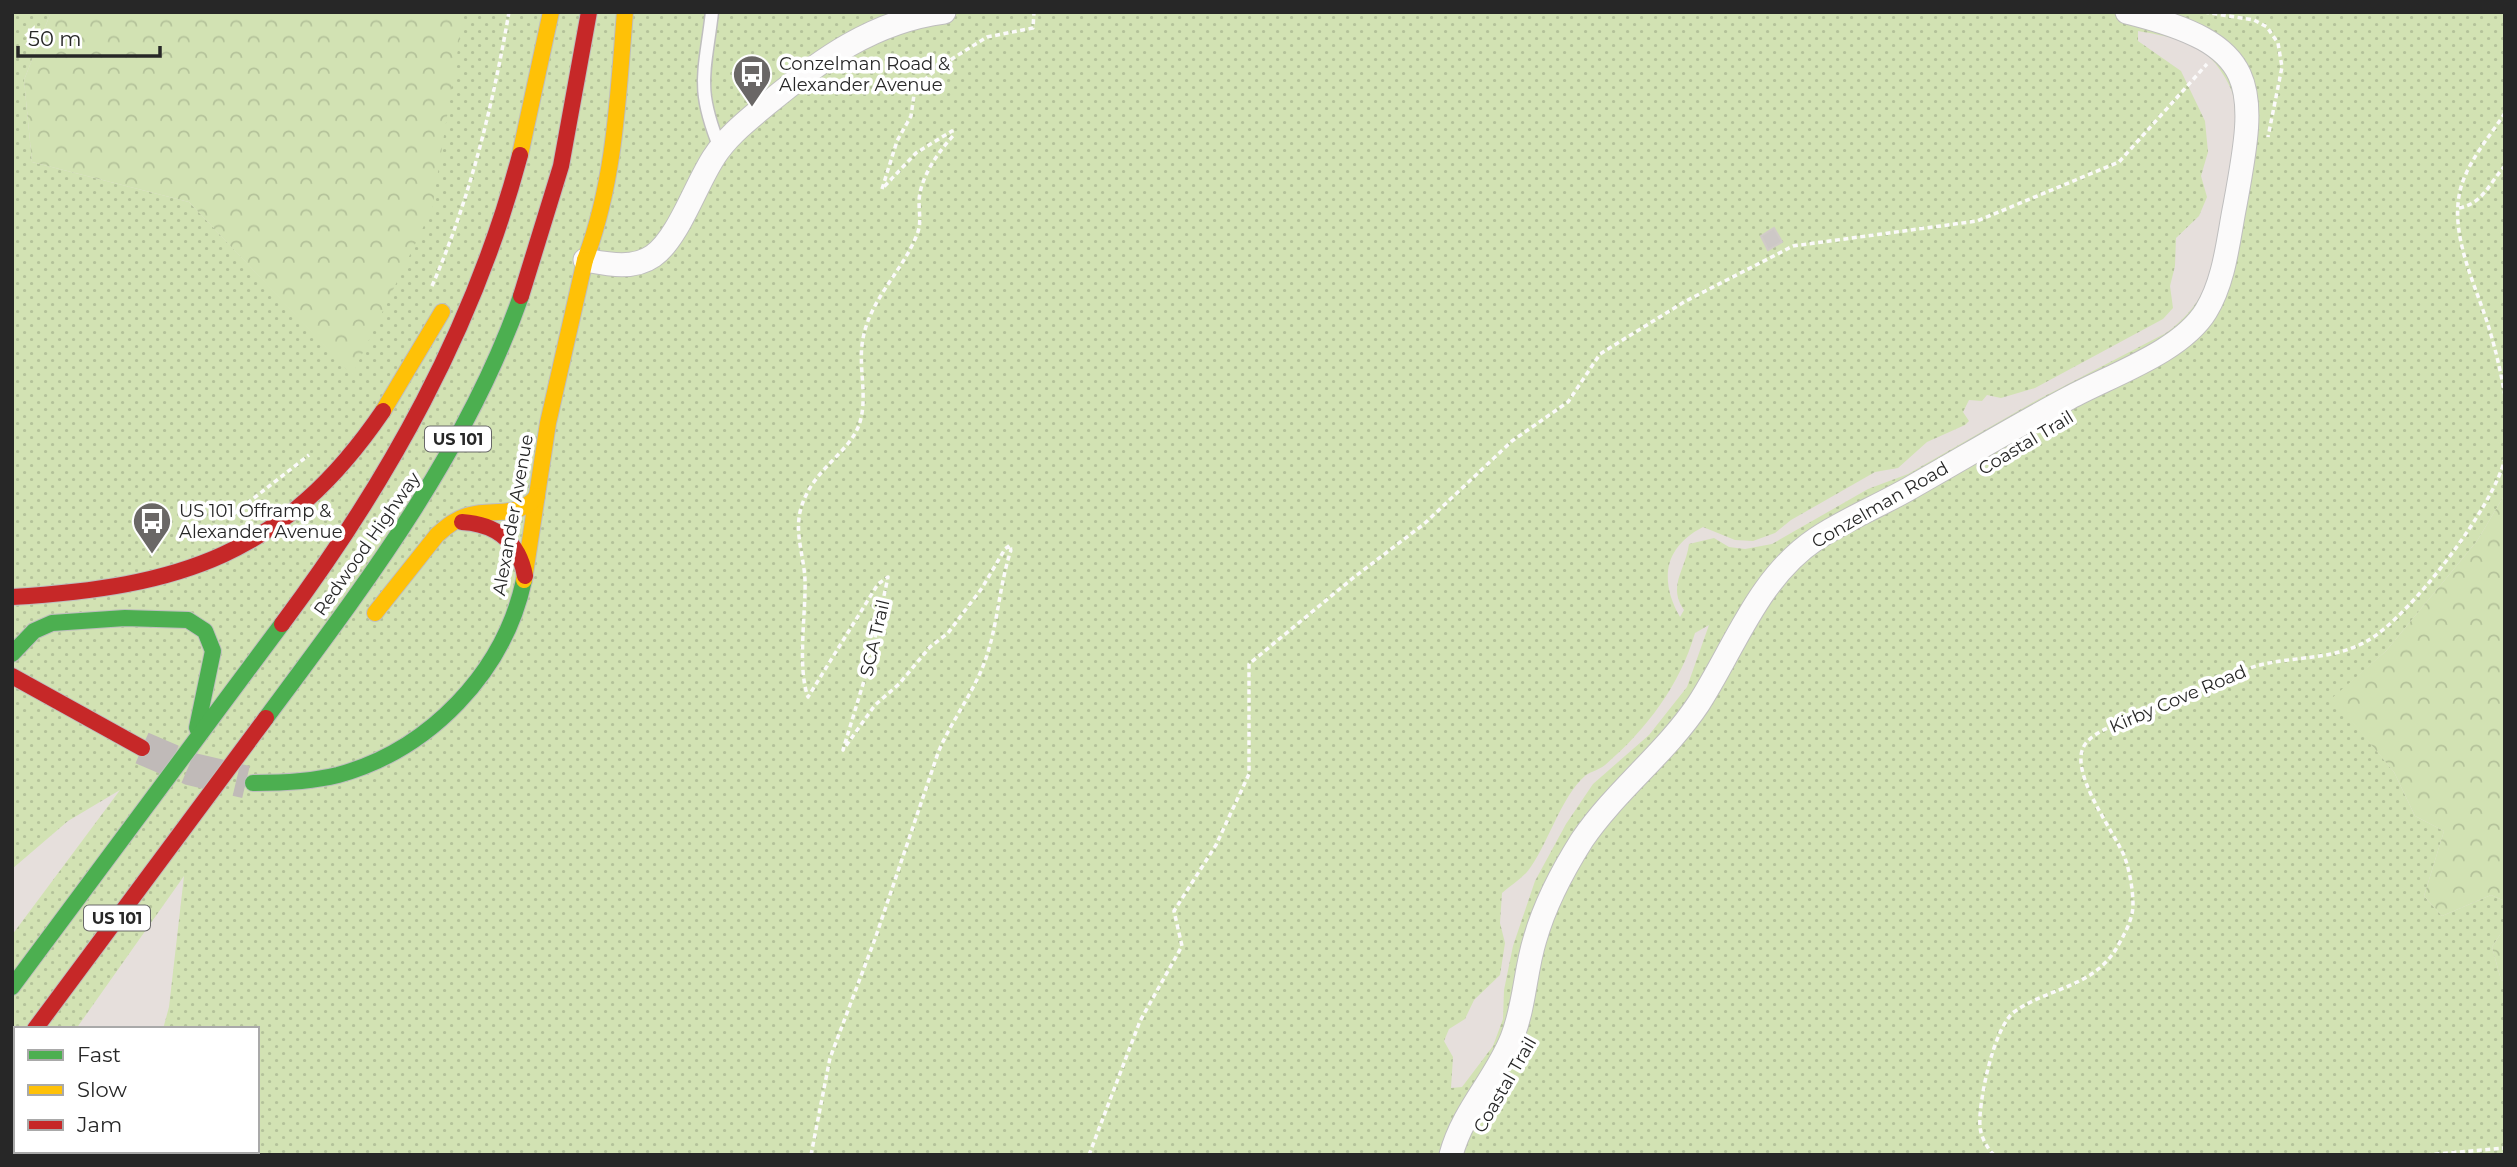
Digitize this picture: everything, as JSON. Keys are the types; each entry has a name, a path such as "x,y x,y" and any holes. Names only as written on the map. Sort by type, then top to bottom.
{"main road":[{"name":"Redwood Highway","path":"12,987 332,556 409,431 467,312 499,225 526,134 551,12"},
{"name":"Redwood Highway","path":"36,1027 395,542 439,474 481,395 513,323 552,207 579,85 589,12"},
{"name":"Alexander Avenue","path":"253,783 300,783 339,774 386,755 425,733 459,702 495,655 510,627 526,576 546,435 585,260 598,222 625,12"},
{"path":"473,247 526,134"},
{"path":"12,597 104,590 163,579 222,559 281,524 317,492 387,405 449,298"},
{"path":"368,621 426,549 449,525 472,514 518,511 528,506 537,496"},
{"path":"449,525 473,522 498,531 518,552 526,576"},
{"path":"12,630 31,613 104,590"},
{"path":"12,654 34,631 59,621 180,618 195,623 208,635 213,651 193,741"},
{"path":"12,676 142,748"},
{"path":"200,807 301,700"}],"street":[{"path":"585,260 629,265 656,254 669,237 720,148 776,96 852,42 889,24 944,12"},
{"name":"Conzelman Road","path":"1451,1155 1464,1119 1511,1042 1524,1000 1535,937 1562,874 1596,821 1696,708 1747,617 1777,575 1816,539 2175,342 2193,327 2206,311 2222,271 2248,132 2245,88 2234,66 2220,50 2199,34 2127,12"}],"lane":[{"path":"712,12 702,76 706,106 720,148"},
{"path":"235,531 284,511 317,492"},
{"path":"104,590 155,563"}],"path":[{"path":"427,295 468,186 492,95 509,12"},
{"name":"SCA Trail","path":"811,1155 830,1058 875,939 938,753 947,731 974,687 985,660 995,631 1012,550 1010,545 1005,549 982,588 948,633 930,647 899,684 875,705 843,750 870,661 888,577 878,584 808,697 804,672 806,583 799,541 800,513 813,481 857,429 862,411 862,344 868,322 876,301 908,257 921,225 920,195 937,156 953,136 952,131 945,133 916,153 882,189 897,141 911,116 915,89 939,67 988,37 1033,28 1034,12"},
{"path":"2204,12 2254,20 2267,27 2278,43 2282,67 2265,149"},
{"path":"1089,1155 1140,1021 1182,946 1174,911 1216,845 1249,774 1249,664 1353,578 1424,524 1512,441 1567,402 1600,354 1684,302 1793,246 1977,221 2119,162 2220,50"},
{"path":"2505,113 2468,169 2461,189 2459,208 2460,230 2470,276 2488,326 2505,396"},
{"path":"2459,208 2472,205 2482,197 2505,166"},
{"path":"218,523 255,499 317,448"},
{"name":"Kirby Cove Road","path":"1994,1155 1988,1149 1980,1128 1986,1082 2001,1030 2011,1014 2029,1003 2082,981 2100,968 2115,952 2133,908 2125,859 2082,774 2085,743 2099,733 2154,713 2258,666 2334,655 2370,640 2399,617 2462,540 2486,506 2501,474 2505,458"},
{"path":"2426,1155 2505,1148"}],"green space":[{"path":"12,12 51,12 24,80 32,162 189,202 352,374 463,12 2505,12 2505,494 2477,541 2386,651 2333,698 2394,772 2415,816 2444,831 2424,896 2442,916 2491,895 2505,901 2505,927 2492,947 2501,980 2505,981 2505,1155 121,1155 259,1153 259,1027 164,1027 169,1007 184,876 77,1027 14,1027 12,1120 12,935 120,790 68,821 12,869","holes":["2138,31 2180,40 2207,55 2228,82 2235,112 2228,193 2216,249 2204,289 2183,319 2166,333 2039,399 1908,474 1868,489 1772,544 1745,549 1729,547 1714,538 1689,544 1677,585 1679,601 1684,610 1680,617 1669,590 1669,566 1680,544 1690,535 1703,527 1735,540 1753,541 1775,533 1791,520 1875,472 1898,468 1927,442 1965,425 1969,421 1963,412 1969,400 1982,401 1987,395 2001,398 2035,388 2163,319 2173,308 2170,286 2175,266 2176,238 2199,216 2207,197 2201,176 2208,152 2205,121 2181,71 2138,41","1709,625 1687,687 1649,735 1593,784 1566,824 1535,881 1513,946 1504,990 1503,1019 1493,1046 1462,1087 1451,1088 1453,1057 1444,1041 1449,1029 1465,1019 1474,1000 1500,975 1505,943 1500,923 1502,893 1524,875 1534,862 1577,784 1586,775 1605,765 1648,722 1680,671 1695,633"]},
{"path":"51,12 464,12 432,209 352,375 189,202 32,162 24,80"},
{"path":"2505,494 2505,901 2491,895 2442,916 2424,896 2444,831 2415,816 2394,772 2332,698 2386,651 2477,541"},
{"path":"2505,927 2505,981 2501,980 2492,947"}],"building":[{"path":"1774,228 1782,242 1768,250 1761,236"}],"tunnel":[{"path":"142,748 191,769 246,782"}],"traffic: fast":[{"path":"266,718 375,568 442,464 472,410 521,296"},
{"path":"253,783 296,782 338,775 403,747 432,727 458,703 499,646 514,614 524,580"},
{"path":"12,654 34,631 52,623 125,618 188,620 205,631 213,651 197,728"},
{"path":"12,987 282,624"}],"traffic: slow":[{"path":"520,155 551,12"},
{"path":"585,260 603,200 609,169 625,12"},
{"path":"524,580 548,423 585,260"},
{"path":"383,411 442,312"},
{"path":"375,613 437,535 448,526 470,515 514,510 530,503 537,496"}],"traffic: jam":[{"path":"521,296 561,166 589,12"},
{"path":"282,624 357,515 392,459 423,401 478,281 501,219 520,155"},
{"path":"12,597 127,584 177,572 223,555 266,531 307,500 345,460 383,411"},
{"path":"462,522 485,526 504,537 517,554 525,576"},
{"path":"12,676 142,748"},
{"path":"36,1027 266,718"}],"place":[{"name":"Conzelman Road & Alexander Avenue","path":"752,108"},
{"name":"US 101 Offramp & Alexander Avenue","path":"152,555"}]}
